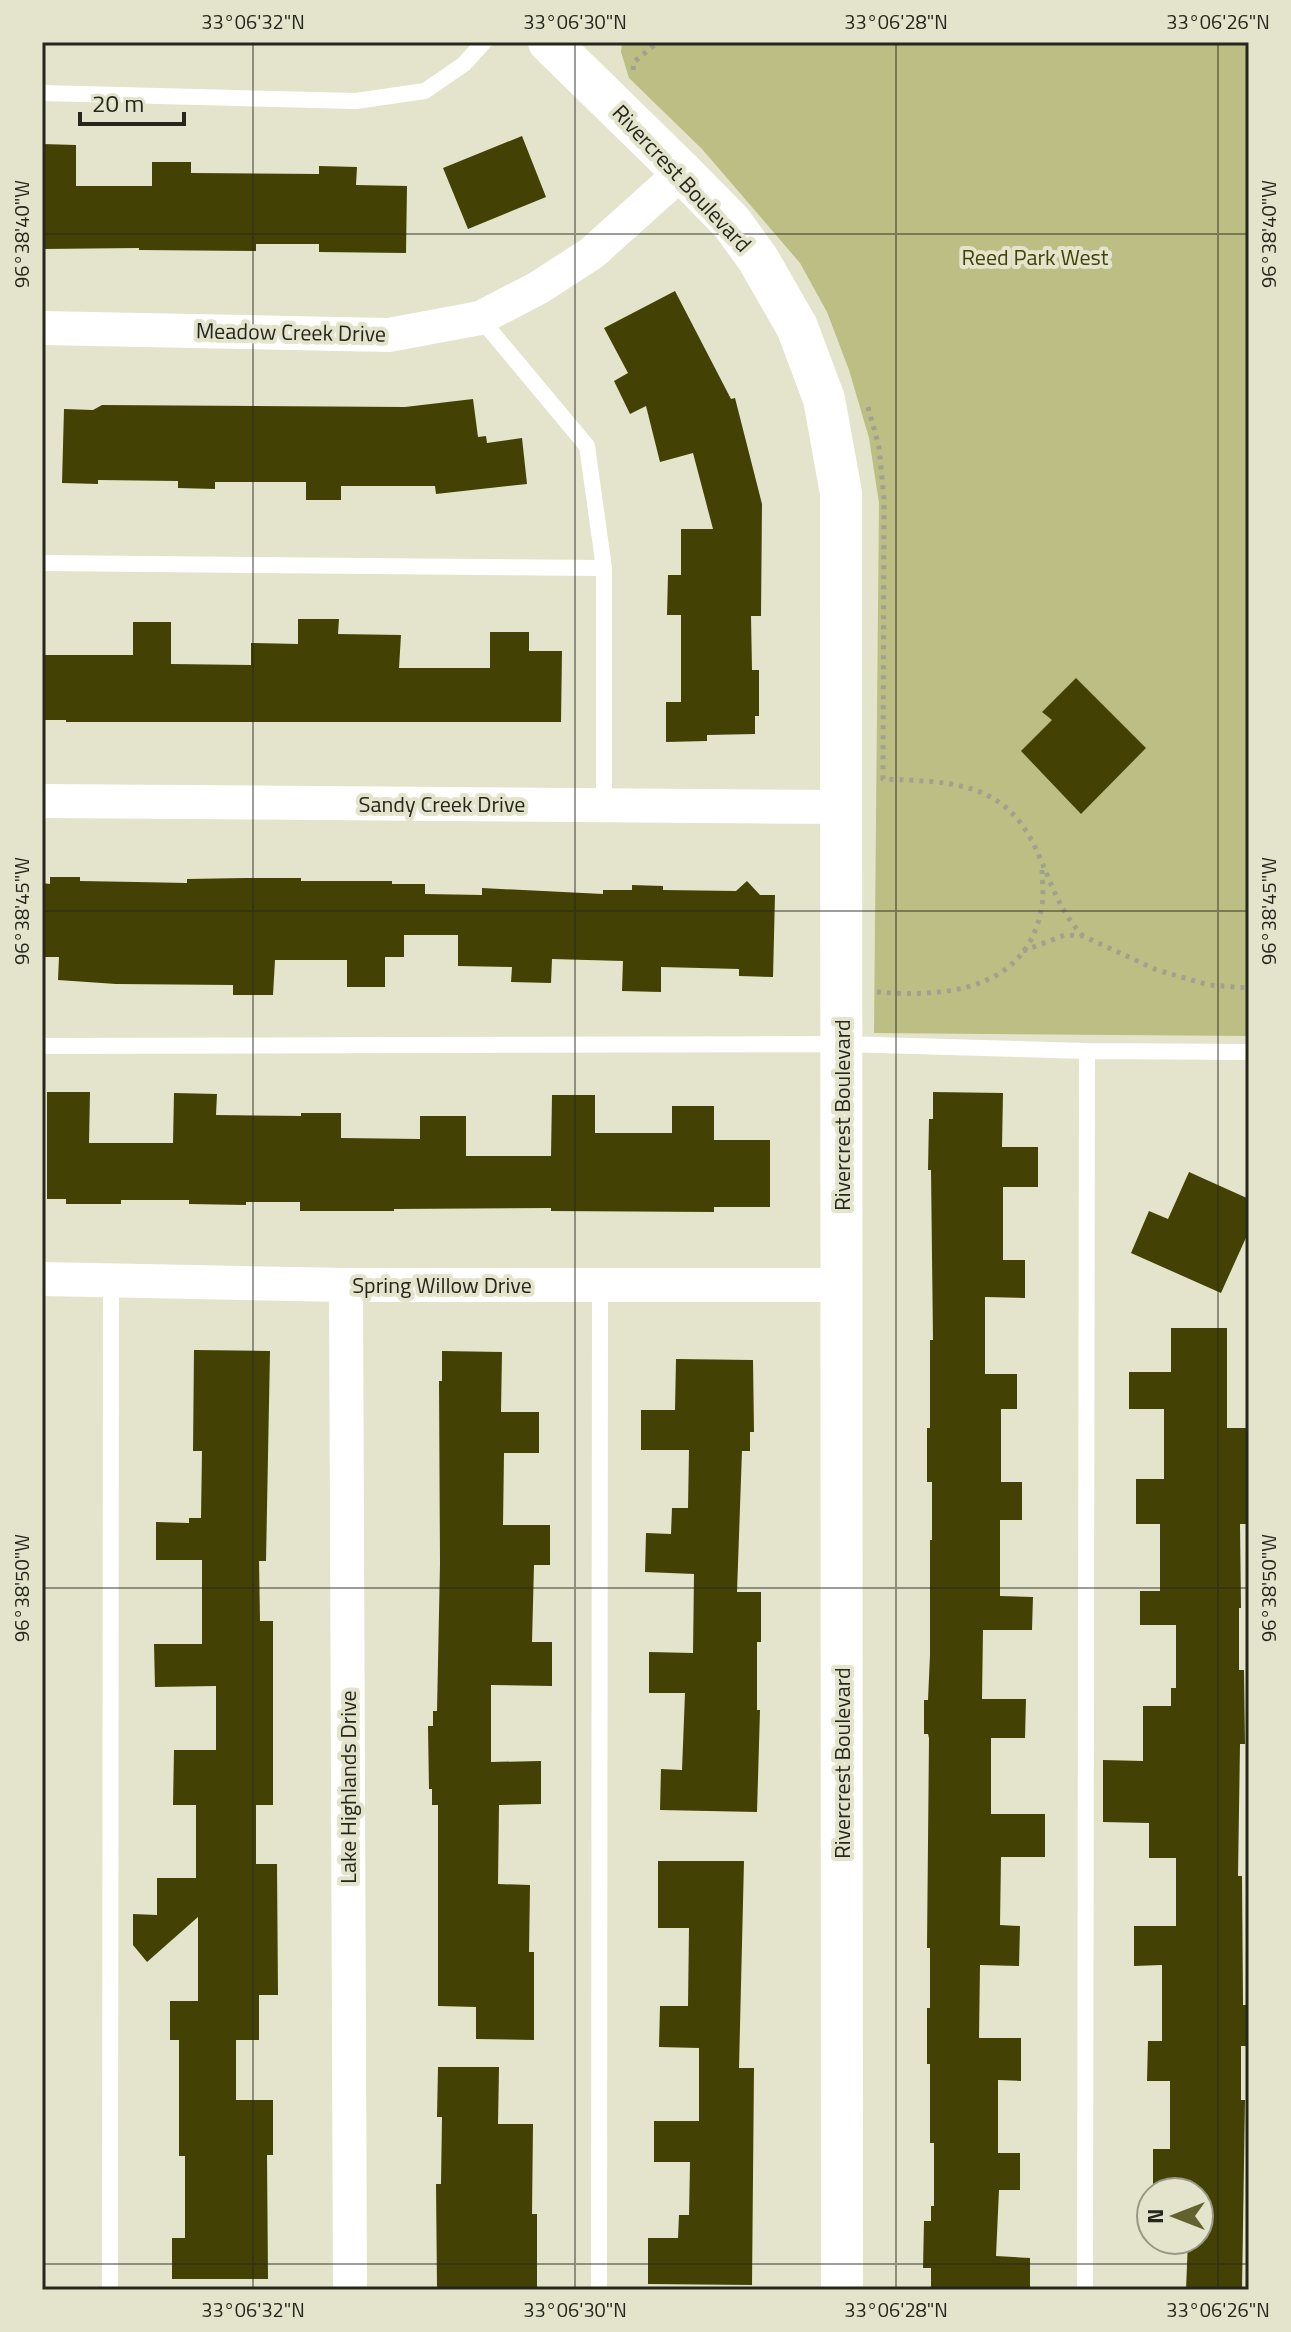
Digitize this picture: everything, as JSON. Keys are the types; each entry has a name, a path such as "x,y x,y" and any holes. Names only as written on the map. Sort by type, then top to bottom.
{"street":[{"name":"Rivercrest Boulevard","path":"559,45 732,223 758,259 797,327 824,399 841,493 841,807 859,1044 842,1285 842,2290"},
{"name":"Meadow Creek Drive","path":"42,328 389,335 480,318 538,288 592,253 682,172"},
{"name":"Sandy Creek Drive","path":"42,801 841,807"},
{"name":"Spring Willow Drive","path":"42,1279 346,1285 842,1285"},
{"name":"Lake Highlands Drive","path":"346,1285 350,2290"}],"lane":[{"path":"42,93 356,101 425,91 464,64 484,42"},
{"path":"480,318 587,446 604,568 604,805"},
{"path":"42,563 604,568"},
{"path":"42,1046 859,1044 1249,1052"},
{"path":"1085,2290 1087,1051"},
{"path":"110,2290 111,1280"},
{"path":"599,2290 600,1285"}],"path":[{"path":"859,1044 879,1020 876,992 953,992 979,985 1003,971 1022,951 1035,929 1042,905 1042,864"},
{"path":"1022,951 1065,935 1083,936 1157,970 1209,985 1249,988"}],"green space":[{"name":"Reed Park West","path":"622,42 1249,42 1249,1036 874,1033 879,503 869,438 849,370 827,312 800,263 702,149 629,78 621,52"}],"building":[{"path":"522,136 546,197 468,229 443,168"},
{"path":"42,144 76,145 76,186 152,186 152,162 191,162 191,173 319,174 319,166 357,167 356,185 407,186 406,253 319,252 319,244 256,244 256,251 42,249"},
{"path":"675,291 731,399 735,398 762,504 761,616 751,616 752,670 759,670 759,716 755,716 755,734 707,735 707,741 666,742 666,702 681,702 681,615 667,615 668,575 681,575 681,529 713,529 693,453 660,462 646,406 630,414 614,381 628,373 604,328"},
{"path":"473,399 478,437 486,436 487,443 522,438 527,484 436,494 435,486 341,486 341,500 306,500 306,482 215,482 215,489 178,488 178,481 62,483 64,409 93,410 102,405 405,407"},
{"path":"298,619 339,619 338,634 401,635 399,668 490,668 490,632 529,632 529,651 562,651 561,722 42,720 42,655 133,655 133,622 171,622 171,664 251,665 251,643 298,644"},
{"path":"1076,678 1146,748 1081,814 1021,751 1052,720 1042,712"},
{"path":"50,877 80,877 80,881 187,883 187,879 246,878 392,881 392,884 425,884 425,894 482,895 482,888 603,894 603,890 632,890 632,885 663,886 663,890 736,891 747,881 760,895 775,895 773,977 739,976 739,969 661,967 661,992 622,991 623,961 552,959 551,983 511,982 512,967 458,966 458,935 404,935 404,957 385,957 385,987 347,987 347,960 275,960 273,995 233,995 233,985 58,980 59,957 42,957 42,883 50,884"},
{"path":"47,1092 90,1092 89,1143 173,1143 174,1093 217,1094 216,1115 341,1113 341,1138 420,1139 420,1116 466,1116 466,1156 551,1156 552,1095 595,1095 595,1133 672,1133 672,1106 714,1106 714,1140 770,1140 770,1207 714,1207 714,1212 551,1211 551,1208 300,1211 300,1202 246,1202 246,1205 189,1204 189,1200 121,1200 121,1204 66,1204 66,1199 47,1199"},
{"path":"933,1092 1003,1093 1002,1147 1038,1147 1038,1187 1003,1187 1003,1260 1025,1260 1025,1298 985,1297 985,1374 1017,1374 1017,1409 1001,1409 1001,1482 1022,1482 1022,1520 1000,1520 1000,1596 1033,1597 1032,1630 983,1630 982,1699 1026,1699 1025,1738 991,1738 991,1814 1045,1814 1045,1857 1001,1857 1000,1925 1020,1926 1019,1966 980,1965 979,2038 1021,2038 1021,2081 998,2080 998,2153 1020,2153 1020,2190 999,2190 996,2256 1030,2258 1030,2290 931,2290 931,2268 923,2268 924,2221 931,2221 931,2206 934,2206 934,2143 930,2143 930,2064 927,2064 927,2008 930,2008 930,1948 927,1948 929,1738 928,1734 924,1734 924,1700 928,1700 930,1655 932,1540 932,1482 927,1482 927,1428 930,1428 930,1340 933,1340 931,1170 928,1170"},
{"path":"1189,1172 1249,1199 1249,1231 1221,1293 1131,1253 1149,1211 1168,1219"},
{"path":"1171,1328 1227,1328 1227,1428 1246,1428 1246,1524 1240,1524 1239,1608 1239,1670 1244,1670 1245,1744 1240,1744 1238,1876 1242,1876 1243,2005 1246,2005 1246,2046 1241,2046 1241,2100 1245,2100 1242,2290 1186,2290 1187,2256 1215,2256 1215,2176 1153,2176 1153,2149 1170,2149 1170,2081 1147,2081 1148,2041 1162,2041 1162,1965 1134,1966 1134,1926 1176,1926 1176,1858 1149,1858 1149,1823 1103,1822 1103,1760 1143,1761 1143,1706 1171,1706 1171,1688 1176,1688 1176,1625 1140,1625 1140,1591 1160,1591 1160,1524 1136,1524 1136,1479 1164,1479 1164,1409 1129,1409 1129,1372 1171,1372"},
{"path":"194,1350 270,1351 266,1561 259,1561 260,1621 273,1621 273,1805 256,1805 256,1864 277,1864 278,1995 259,1995 259,2040 236,2040 236,2100 273,2100 273,2155 267,2155 268,2279 172,2279 172,2238 185,2238 185,2156 179,2156 179,2040 170,2040 170,2001 198,2001 198,1917 147,1962 133,1945 133,1914 157,1915 157,1878 196,1878 196,1805 173,1805 174,1750 216,1750 216,1686 155,1687 154,1644 202,1644 202,1560 156,1560 156,1522 189,1523 189,1518 201,1518 202,1451 193,1451"},
{"path":"442,1351 502,1352 501,1412 539,1412 539,1453 504,1453 503,1525 550,1525 550,1565 534,1565 532,1642 552,1642 552,1686 491,1685 491,1762 541,1761 541,1804 499,1805 498,1884 530,1885 529,1952 534,1952 534,2040 476,2039 476,2007 438,2006 438,1805 432,1805 432,1789 429,1789 428,1726 433,1726 433,1711 437,1711 439,1381 442,1381"},
{"path":"676,1359 753,1360 754,1432 750,1432 750,1451 742,1451 737,1592 761,1592 761,1642 757,1642 757,1710 760,1710 757,1812 660,1810 661,1769 682,1770 685,1693 649,1693 649,1652 693,1653 694,1574 645,1572 646,1533 671,1534 672,1508 688,1508 689,1450 641,1450 641,1410 675,1410"},
{"path":"658,1861 744,1861 739,2068 754,2068 752,2285 648,2284 648,2238 678,2238 679,2215 689,2215 690,2162 654,2162 654,2121 699,2121 699,2048 659,2047 660,2006 688,2006 689,1928 658,1928"},
{"path":"438,2067 499,2067 498,2124 533,2124 532,2214 537,2214 537,2287 437,2287 436,2184 441,2184 442,2117 437,2117"}]}
